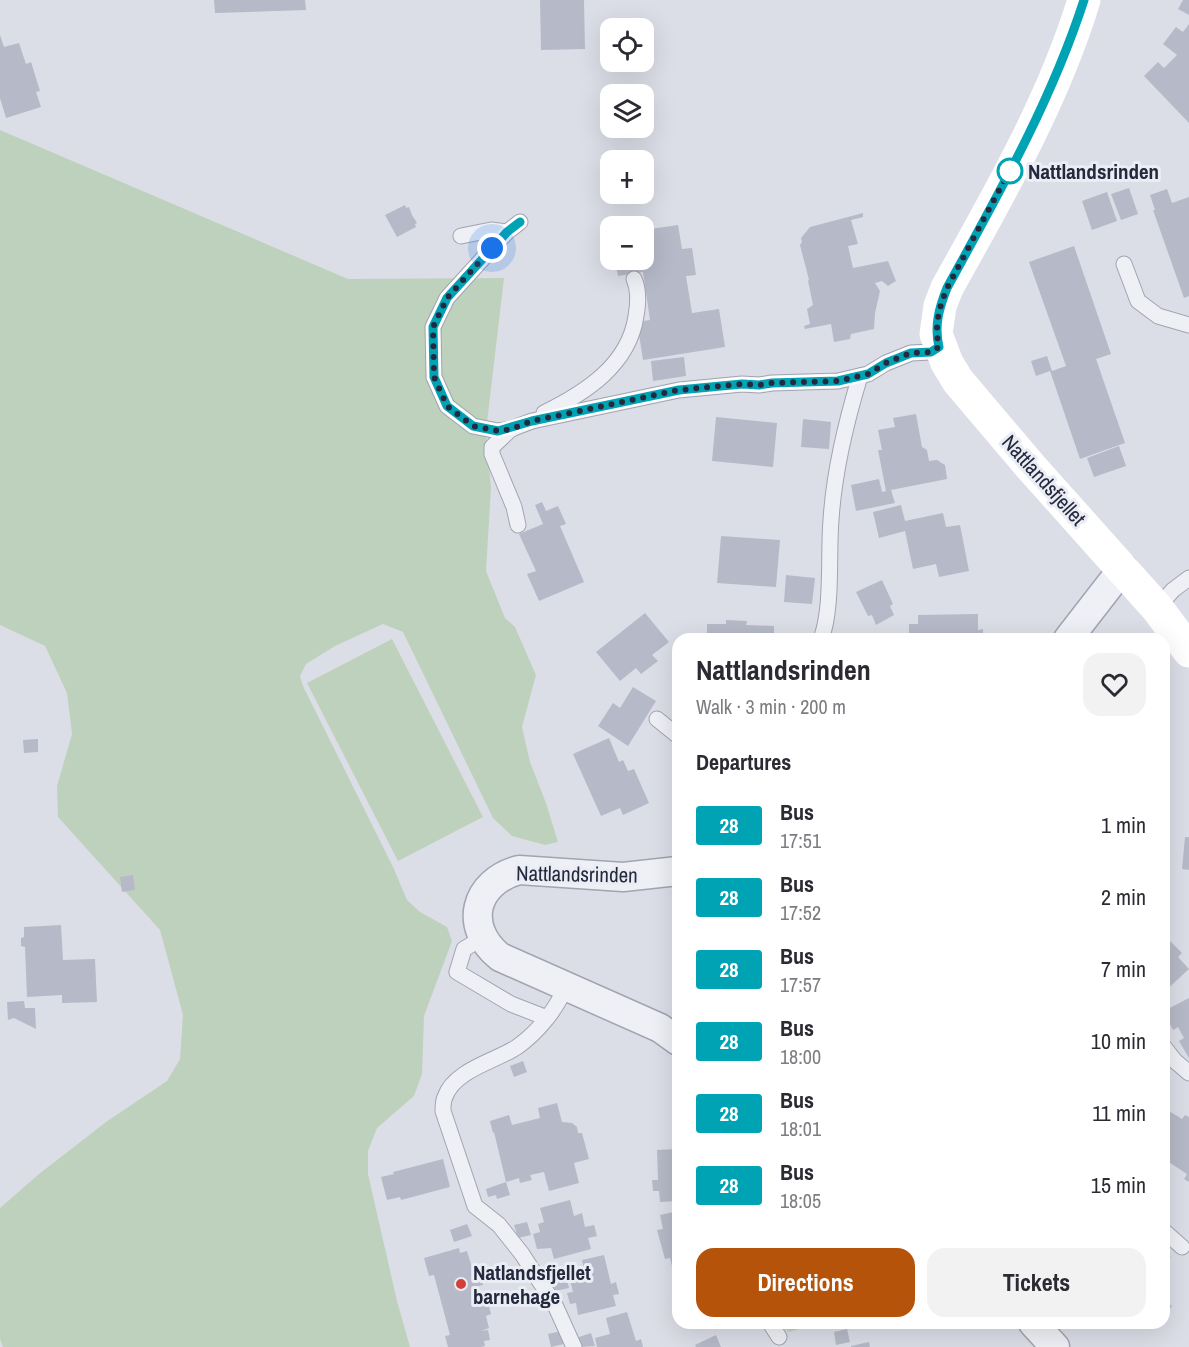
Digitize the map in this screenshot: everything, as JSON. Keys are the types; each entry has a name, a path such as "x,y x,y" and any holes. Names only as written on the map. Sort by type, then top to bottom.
{"street":[{"name":"Nattlandsfjellet","path":"1084,0 1057,75 1032,130 947,288 940,306 936,334 939,347 958,381 1123,568 1189,651"},
{"path":"1073,633 1123,568"},
{"name":"Nattlandsrinden","path":"484,937 479,923 478,909 482,894 504,874 519,870 623,877 672,872"},
{"path":"484,937 500,957 660,1028 672,1037"},
{"path":"1038,1329 1055,1347"}],"lane":[{"path":"520,222 507,232 447,298 433,327 434,377 447,406 473,426 498,431 511,429 532,421 679,390 742,384 838,381 868,374 886,363 911,353 931,352 939,347"},
{"path":"461,236 491,230 507,232"},
{"path":"1124,264 1138,301 1158,316 1189,325"},
{"path":"518,525 514,507 492,454 492,447 511,429 567,402 609,371 621,355 635,323 637,307 634,279"},
{"path":"822,633 827,611 831,518 843,440 860,376"},
{"path":"1157,608 1173,590 1189,578"},
{"path":"657,719 672,731"},
{"path":"484,937 464,949 457,972 511,1004 547,1018"},
{"path":"566,985 558,1004 547,1018 518,1046 465,1073 451,1087 445,1096 443,1111 475,1206 499,1226 522,1254 555,1305 574,1347"},
{"path":"1170,1055 1189,1073"},
{"path":"1170,1236 1182,1247"},
{"path":"774,1329 779,1337"}],"green space":[{"path":"0,130 348,279 504,278 486,431 491,488 486,571 505,618 515,627 536,675 522,727 530,762 558,842 545,845 512,836 493,818 403,632 383,624 335,646 306,664 300,676 407,900 420,912 447,927 452,941 424,1016 422,1074 414,1096 377,1128 368,1151 368,1174 410,1347 3,1347 0,1339 0,1208 39,1174 106,1122 167,1081 180,1059 183,1015 160,930 58,817 57,786 72,734 67,693 45,646 0,625"},
{"path":"392,639 483,817 398,861 307,683"}],"building":[{"path":"214,0 305,0 306,10 215,13"},
{"path":"540,0 584,0 585,49 541,50"},
{"path":"1183,0 1189,0 1189,15 1178,9"},
{"path":"1189,24 1189,123 1144,76 1158,62 1164,68 1177,55 1163,44 1176,27 1183,32"},
{"path":"0,35 4,47 19,43 26,64 31,62 40,91 36,92 41,107 6,118 0,98"},
{"path":"1129,188 1138,214 1121,220 1111,194"},
{"path":"1167,189 1172,203 1189,197 1189,296 1184,298 1153,210 1155,210 1150,195"},
{"path":"1107,192 1117,221 1092,230 1082,201"},
{"path":"405,205 406,208 409,207 417,223 416,227 397,237 385,215"},
{"path":"863,213 863,217 851,220 858,244 848,246 853,268 888,261 896,281 888,286 882,281 875,283 880,291 874,329 851,334 850,339 834,342 831,324 805,329 804,326 810,324 807,309 813,305 800,245 801,238 810,227"},
{"path":"678,225 682,249 692,248 696,275 686,276 692,313 719,309 725,347 643,360 637,322 650,320 643,272 618,276 617,270 654,270 654,229"},
{"path":"1074,246 1111,354 1096,359 1125,443 1080,459 1050,371 1036,376 1031,361 1047,356 1052,371 1066,366 1029,262"},
{"path":"684,357 686,376 653,381 651,361"},
{"path":"916,414 922,447 927,450 929,461 937,460 945,465 947,479 891,490 895,503 856,511 851,485 879,479 882,492 886,491 878,450 882,450 878,430 895,427 893,418"},
{"path":"716,417 777,423 773,467 712,461"},
{"path":"803,419 831,422 829,449 801,447"},
{"path":"1119,446 1126,466 1094,477 1087,458"},
{"path":"542,502 546,511 558,506 566,524 560,526 584,582 539,601 527,574 536,571 519,534 543,524 535,505"},
{"path":"901,505 905,521 943,513 946,527 960,525 969,571 939,577 936,564 913,569 905,531 879,538 873,512"},
{"path":"721,536 780,540 776,587 717,583"},
{"path":"786,575 815,578 812,604 784,602"},
{"path":"882,580 893,604 890,606 894,615 876,625 872,615 868,616 856,592"},
{"path":"645,613 669,642 652,655 658,661 641,674 636,668 620,681 596,652"},
{"path":"978,614 978,630 983,629 983,633 909,633 909,624 918,624 918,615"},
{"path":"726,620 747,621 746,625 774,626 774,633 707,633 707,624 726,624"},
{"path":"633,687 656,701 628,746 598,726 613,703 620,708"},
{"path":"609,738 619,762 623,760 628,771 634,769 649,803 623,815 620,808 601,816 573,754"},
{"path":"38,739 38,752 24,753 23,740"},
{"path":"1185,837 1189,837 1189,870 1182,869"},
{"path":"133,875 135,890 122,892 120,877"},
{"path":"61,925 63,960 95,959 97,1002 62,1003 62,995 27,997 25,947 21,946 24,927"},
{"path":"1170,941 1182,953 1178,957 1189,969 1170,986"},
{"path":"1189,998 1189,1058 1179,1041 1184,1038 1178,1027 1173,1030 1170,1024 1170,1008"},
{"path":"24,1001 25,1008 35,1008 36,1029 14,1018 8,1020 7,1002"},
{"path":"523,1061 527,1072 514,1077 510,1066"},
{"path":"557,1103 562,1122 572,1123 577,1127 578,1133 582,1133 589,1159 574,1163 579,1183 549,1191 544,1172 530,1175 532,1180 520,1183 519,1178 506,1182 490,1121 509,1115 512,1125 540,1118 538,1108"},
{"path":"1170,1112 1182,1119 1185,1115 1189,1117 1189,1182 1184,1179 1187,1174 1170,1163"},
{"path":"672,1149 672,1201 660,1202 659,1191 653,1191 652,1180 658,1180 657,1150"},
{"path":"443,1159 450,1187 401,1200 400,1197 387,1200 381,1177"},
{"path":"506,1182 510,1195 497,1199 496,1195 488,1197 486,1189"},
{"path":"570,1200 574,1216 582,1213 585,1227 594,1225 597,1236 588,1238 591,1249 554,1259 551,1248 537,1249 533,1234 540,1232 538,1224 544,1222 540,1208"},
{"path":"672,1212 672,1266 670,1258 665,1259 657,1230 663,1229 660,1215"},
{"path":"527,1222 531,1235 518,1238 514,1225"},
{"path":"467,1224 472,1236 454,1242 450,1230"},
{"path":"459,1248 460,1253 467,1251 474,1274 480,1273 483,1285 478,1286 482,1304 488,1302 491,1314 486,1316 489,1328 481,1331 488,1330 490,1340 484,1341 485,1346 481,1347 448,1347 445,1336 450,1335 434,1275 429,1276 424,1258"},
{"path":"604,1255 611,1284 616,1282 619,1294 613,1295 616,1306 578,1315 576,1303 570,1304 567,1293 573,1292 570,1280 585,1276 582,1260"},
{"path":"566,1275 569,1288 555,1291 552,1278"},
{"path":"627,1312 636,1341 641,1339 643,1347 597,1347 595,1338 610,1334 606,1318"},
{"path":"847,1329 850,1342 836,1345 834,1332"},
{"path":"561,1331 564,1344 551,1347 548,1334"},
{"path":"591,1333 595,1346 581,1347 579,1337"},
{"path":"716,1335 721,1347 696,1347 695,1345"},
{"path":"869,1342 870,1347 851,1347 851,1346"}],"bus line":[{"name":"28","path":"520,222 507,232 447,298 433,327 434,377 447,406 473,426 498,431 511,429 532,421 679,390 742,384 838,381 868,374 886,363 911,353 931,352 939,347 936,334 937,321 947,288 1032,130 1057,75 1084,0"}],"place":[{"name":"Nattlandsrinden","path":"1010,171"},
{"name":"Natlandsfjellet barnehage","path":"461,1284"}],"route":[{"path":"492,248 447,298 433,327 434,377 447,406 473,426 498,431 532,421 679,390 742,384 838,381 868,374 886,363 911,353 931,352 939,347 936,334 937,321 947,288 1012,166 1010,171"}]}
